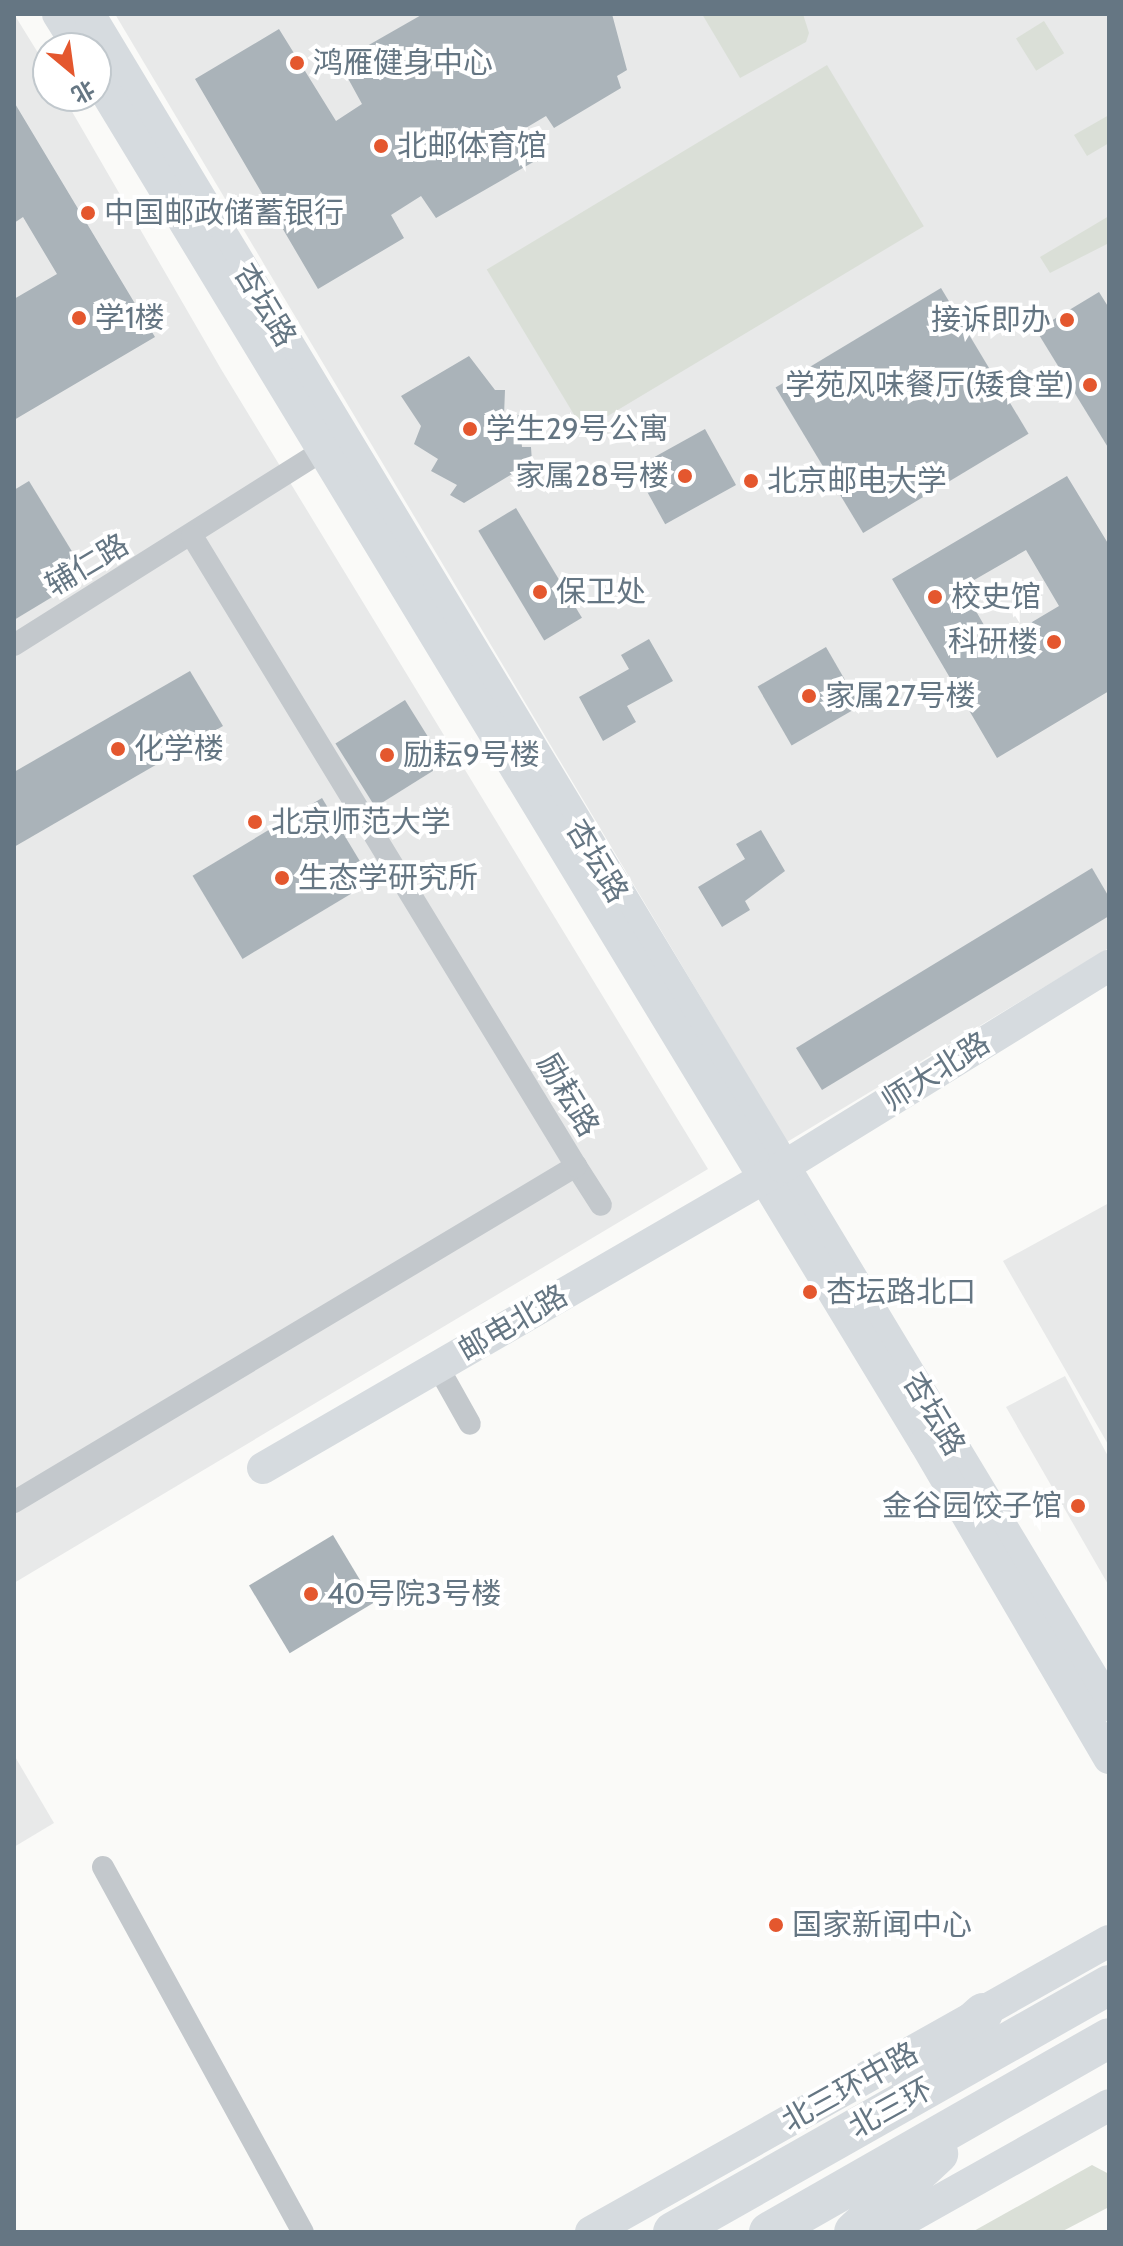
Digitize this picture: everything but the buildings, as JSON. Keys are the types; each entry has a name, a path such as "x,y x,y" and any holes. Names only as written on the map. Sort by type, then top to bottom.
{"highway":[{"name":"北三环","path":"673,2232 1109,1985"},
{"path":"858,2126 983,2013"},
{"name":"北三环","path":"769,2232 1109,2038"},
{"path":"854,2232 991,2105"}],"street":[{"path":"58,14 69,32"},
{"name":"杏坛路","path":"89,14 334,444 773,1172 1109,1705"},
{"name":"杏坛路","path":"112,101 334,444"},
{"name":"辅仁路","path":"14,645 334,444"},
{"name":"励耘路","path":"14,1502 576,1166 192,536"},
{"name":"师大北路","path":"773,1172 1109,966"},
{"path":"576,1166 601,1205"},
{"name":"杏坛路","path":"773,1172 1109,1758"},
{"name":"邮电北路","path":"263,1468 773,1172"},
{"path":"438,1367 470,1424"},
{"path":"103,1867 303,2232"},
{"name":"北三环中路","path":"591,2232 1109,1941"},
{"path":"883,2232 1109,2105"}],"shaded area":[{"name":"北京师范大学","path":"14,14 32,43 32,112 72,112 221,369 708,1169 14,1583"},
{"name":"北京邮电大学","path":"115,14 1109,14 1109,948 787,1142"},
{"path":"702,14 803,14 809,33 806,42 740,78"},
{"path":"1044,21 1064,53 1036,71 1016,38"},
{"path":"827,65 924,226 584,431 487,269"},
{"path":"1109,115 1109,143 1087,156 1074,135"},
{"path":"1109,216 1109,243 1050,273 1040,257"},
{"path":"1109,1203 1109,1446 1003,1261"},
{"path":"1065,1376 1109,1458 1109,1586 1006,1407"},
{"path":"14,1755 54,1823 14,1847"},
{"path":"1092,2165 1109,2174 1109,2207 1061,2232 972,2232"}],"place":[{"name":"鸿雁健身中心","path":"297,63"},
{"name":"北邮体育馆","path":"381,146"},
{"name":"中国邮政储蓄银行","path":"88,213"},
{"name":"学1楼","path":"79,318"},
{"name":"接诉即办","path":"1067,320"},
{"name":"学苑风味餐厅(矮食堂)","path":"1090,385"},
{"name":"学生29号公寓","path":"470,429"},
{"name":"家属28号楼","path":"685,476"},
{"name":"北京邮电大学","path":"751,481"},
{"name":"保卫处","path":"540,592"},
{"name":"校史馆","path":"935,597"},
{"name":"科研楼","path":"1054,642"},
{"name":"家属27号楼","path":"809,696"},
{"name":"化学楼","path":"118,749"},
{"name":"励耘9号楼","path":"387,755"},
{"name":"北京师范大学","path":"255,822"},
{"name":"生态学研究所","path":"282,878"},
{"name":"杏坛路北口","path":"810,1292"},
{"name":"金谷园饺子馆","path":"1078,1506"},
{"name":"40号院3号楼","path":"311,1594"},
{"name":"国家新闻中心","path":"776,1925"}]}
